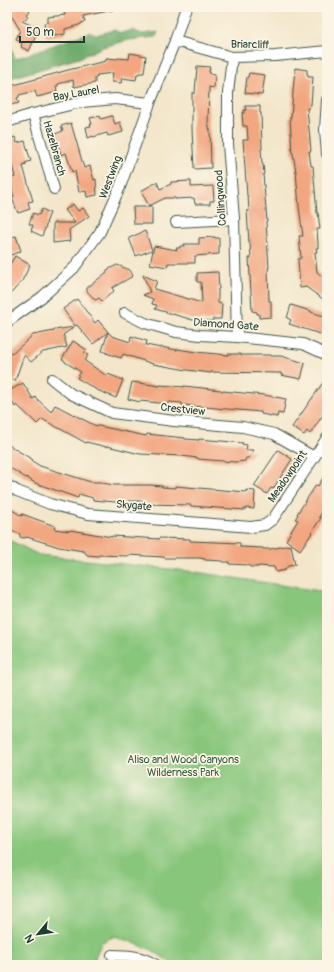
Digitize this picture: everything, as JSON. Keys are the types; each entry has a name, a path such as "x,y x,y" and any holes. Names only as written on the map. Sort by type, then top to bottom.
{"street":[{"name":"Westwing","path":"7,322 42,298 74,268 100,232 120,187 186,7"},
{"name":"Briarcliff","path":"174,41 232,57 275,56 327,52"},
{"name":"Collingwood","path":"232,57 228,93 228,137 234,218 237,337"},
{"name":"Bay Laurel","path":"7,122 82,102 115,98 150,103"},
{"path":"327,100 325,130 327,154"},
{"name":"Hazelbranch","path":"33,114 54,189"},
{"path":"176,222 234,218"},
{"name":"Diamond Gate","path":"125,312 144,323 176,332 303,344 327,355"},
{"name":"Crestview","path":"52,379 71,394 112,413 174,421 243,427 274,434 314,457"},
{"name":"Meadowpoint","path":"265,525 273,519 327,438"},
{"name":"Skygate","path":"7,485 17,492 50,504 88,514 251,527 265,525"},
{"path":"112,955 133,956 149,960 156,965"}],"green space":[{"path":"114,30 121,33 133,30 142,34 158,32 156,37 129,40 103,47 79,58 7,79 7,31 15,59 90,32 96,35"},
{"name":"Aliso and Wood Canyons Wilderness Park","path":"7,539 39,555 188,571 327,592 327,965 174,965 152,950 115,936 102,942 95,957 97,965 7,965"}],"building":[{"path":"13,7 27,7 30,11 26,14 28,17 22,21 39,29 29,51 21,47 22,43 16,39 20,30 8,10"},
{"path":"63,7 113,7 114,10 83,16 85,22 65,29 65,34 46,37 44,23 48,22 48,17 65,15"},
{"path":"130,53 146,56 144,73 137,74 136,80 122,78 121,83 112,82 113,73 97,75 95,78 95,83 74,87 73,80 58,84 58,86 56,86 57,92 37,97 35,91 19,95 17,98 19,103 10,105 7,97 7,87 106,61 106,58 129,59"},
{"path":"197,66 210,67 210,74 215,75 214,88 209,87 208,125 210,129 211,168 194,169 192,93 195,93"},
{"path":"295,68 307,70 308,77 313,77 311,105 307,108 311,151 309,151 311,166 313,166 317,213 320,229 317,229 318,248 316,248 317,252 315,252 317,272 327,280 327,302 306,287 300,288 298,259 301,258 299,236 303,236 296,172 292,153 290,117"},
{"path":"249,73 265,75 262,95 245,93"},
{"path":"245,106 260,106 261,113 261,149 267,221 269,301 271,301 271,317 259,318 259,314 257,314 257,312 252,311 249,258 251,258 247,211 249,211 243,140 248,140 247,126 243,126 242,113 246,110"},
{"path":"100,116 101,119 112,116 115,124 120,122 123,132 108,136 107,133 88,138 86,127 91,126 90,124 92,124 90,118"},
{"path":"71,123 84,168 90,166 94,180 96,179 97,195 87,197 86,191 79,192 75,171 72,172 66,153 61,155 55,134 63,131 61,126"},
{"path":"15,137 17,143 25,141 31,161 25,163 26,165 23,166 33,201 28,202 30,209 18,213 12,198 14,197 9,179 15,177 7,146 7,139"},
{"path":"191,181 191,187 213,186 214,201 210,201 210,204 195,204 194,198 165,198 149,206 141,191 157,182 160,189 171,184 171,182"},
{"path":"73,204 78,211 83,208 89,216 69,230 70,241 53,243 53,223 75,223 65,210"},
{"path":"133,207 152,207 152,224 134,224"},
{"path":"42,209 50,213 42,236 31,231 33,225 29,224 33,213 39,215"},
{"path":"145,231 152,250 136,256 129,238"},
{"path":"16,236 21,251 11,255 9,249 7,250 7,239"},
{"path":"199,238 219,238 219,254 195,256 195,263 168,263 167,267 150,264 154,246 177,250 176,248 184,246 184,244 199,244"},
{"path":"15,256 30,265 22,281 7,298 7,269"},
{"path":"117,265 130,270 133,276 112,288 114,291 102,301 99,298 95,300 87,291 87,288 107,272 107,270"},
{"path":"218,272 218,303 222,304 221,319 213,319 213,321 193,320 155,309 157,305 152,304 153,299 143,295 150,292 143,275 157,281 154,289 202,303 201,282 197,282 197,273"},
{"path":"77,299 95,323 98,320 108,332 93,344 77,325 75,326 63,309"},
{"path":"291,305 327,317 327,335 289,324 291,320 287,318"},
{"path":"74,327 63,335 67,347 43,352 31,362 24,355 15,381 7,378 7,351 13,353 33,335"},
{"path":"108,332 112,336 130,342 131,336 147,341 146,345 161,348 228,355 241,354 281,356 305,363 301,379 281,375 281,373 211,373 187,370 153,364 123,354 121,358 106,353 102,351"},
{"path":"73,341 87,350 84,353 88,355 85,361 107,376 108,374 123,380 116,398 97,390 77,378 81,372 62,359"},
{"path":"327,377 327,409 310,434 307,431 304,435 292,427"},
{"path":"132,382 160,386 184,386 221,390 286,399 283,414 278,413 277,417 261,414 261,412 182,405 182,403 168,402 168,404 140,402 128,399"},
{"path":"23,383 33,399 35,397 51,412 55,405 94,425 146,436 147,434 185,439 243,443 242,444 247,445 246,450 254,450 245,461 235,462 181,456 140,454 107,446 86,443 42,419 37,424 17,405 15,407 7,392"},
{"path":"7,444 40,466 91,482 102,482 114,485 150,485 175,488 175,486 246,492 246,490 255,491 254,509 246,508 245,510 191,505 145,504 145,501 116,503 93,500 93,498 79,494 78,498 35,483 7,466"},
{"path":"278,450 292,459 273,489 271,488 267,494 254,486"},
{"path":"327,471 327,505 319,517 321,518 312,533 300,550 286,540 298,520 295,519 298,515 297,514 316,485 318,486"},
{"path":"7,507 22,516 22,514 55,526 54,529 112,537 190,539 190,541 240,543 240,547 263,549 291,545 295,565 288,566 285,570 276,572 274,567 251,567 247,565 229,564 229,562 205,560 200,558 87,555 83,551 59,547 27,537 20,537 20,534 11,531 12,529 7,526"}]}
